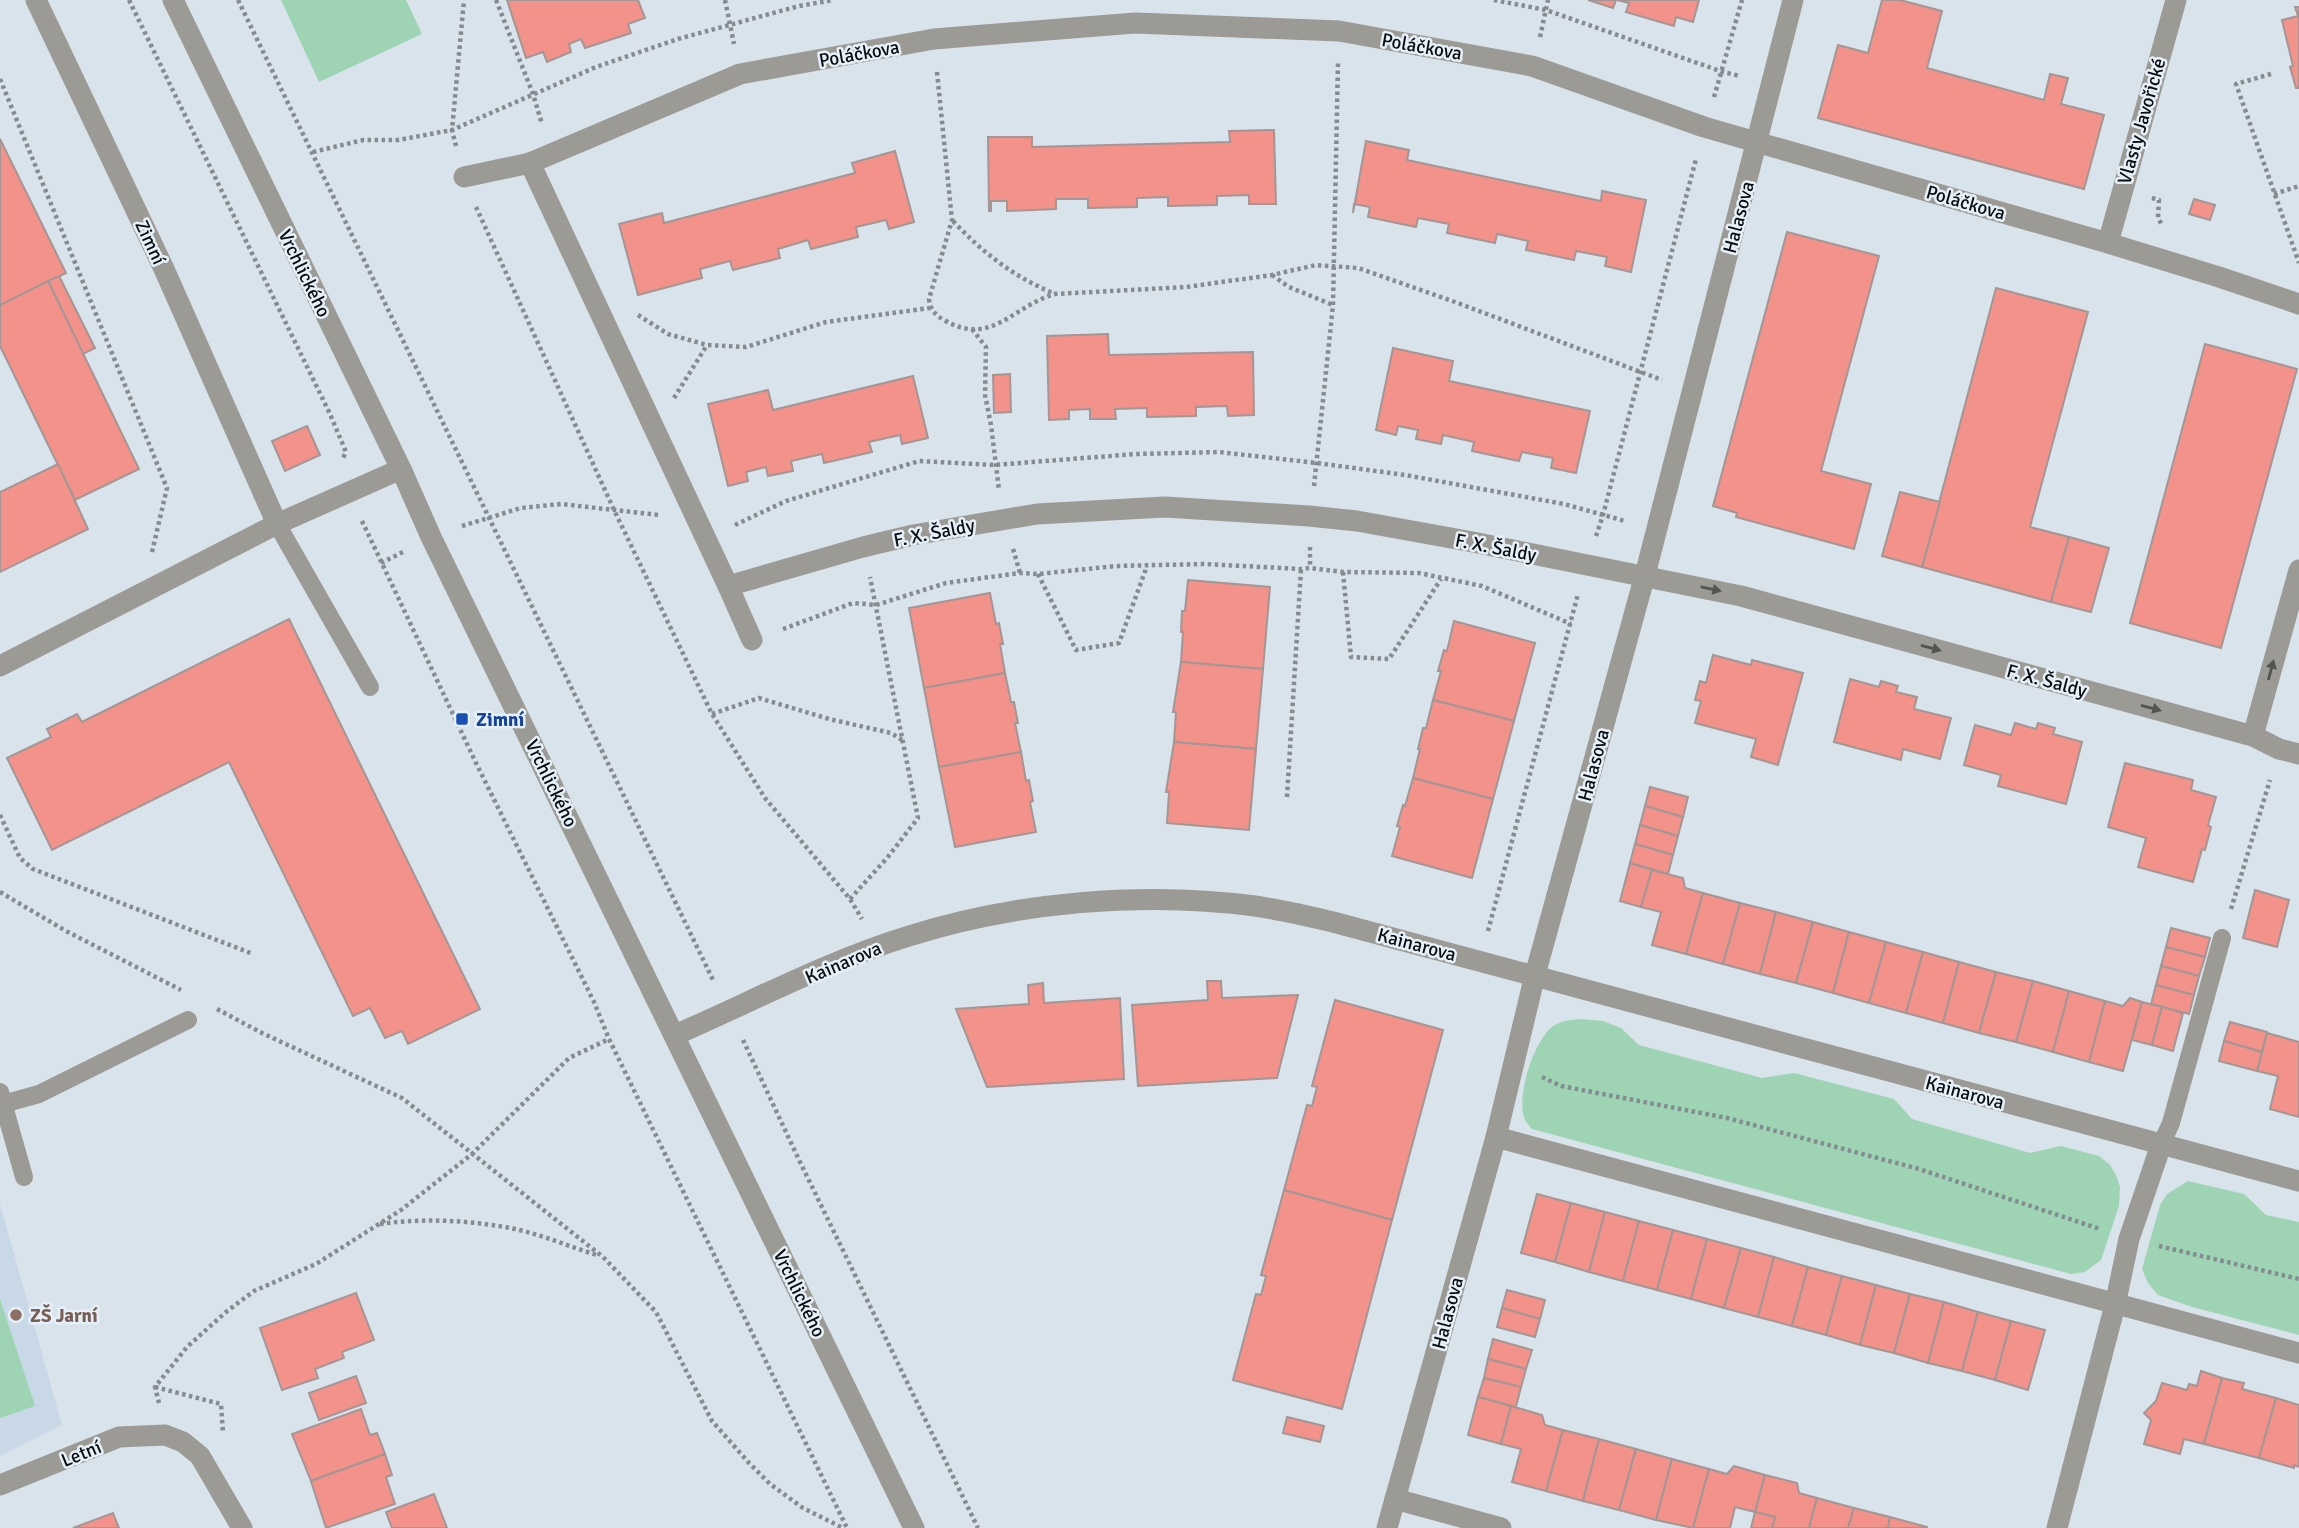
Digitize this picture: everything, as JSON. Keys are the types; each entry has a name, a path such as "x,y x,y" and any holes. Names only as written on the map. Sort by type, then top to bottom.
{"street":[{"name":"Zimní","path":"36,0 164,269 277,524"},
{"name":"Vrchlického","path":"173,0 401,469 431,537 914,1528"},
{"name":"Halasova","path":"1387,1528 1496,1137 1535,975 1645,575 1793,0"},
{"name":"Vlasty Javořické","path":"2108,243 2176,0"},
{"name":"Poláčkova","path":"464,177 530,163 740,74 933,39 1135,23 1339,31 1532,66 1704,127 2108,243 2299,304"},
{"path":"530,163 752,640"},
{"path":"0,666 277,524 401,469"},
{"name":"F. X. Šaldy","path":"728,586 863,547 1004,519 1077,511 1165,507 1310,516 1357,521 1645,575 1741,596 2253,736 2289,751"},
{"path":"2253,736 2299,570"},
{"name":"Kainarova","path":"675,1035 845,960 909,936 975,919 1027,910 1147,899 1257,906 1333,922 1480,960 2299,1181"},
{"path":"1496,1137 2299,1353"},
{"path":"2057,1528 2115,1305 2129,1239 2161,1145"},
{"path":"165,1435 183,1442 200,1456 242,1528"},
{"name":"Letní","path":"0,1485 119,1437 165,1435"},
{"path":"1395,1499 1501,1528"}],"lane":[{"path":"277,524 370,687"},
{"path":"2161,1145 2171,1123 2222,938"},
{"path":"24,1177 2,1098 39,1094 188,1020"}],"path":[{"path":"129,0 341,439 346,452 337,471 845,1528"},
{"path":"238,0 978,1528"},
{"path":"464,0 452,130 464,177 615,512 712,714 765,798 850,899 879,947"},
{"path":"496,0 533,94 551,154"},
{"path":"725,0 740,74"},
{"path":"313,152 363,140 398,140 452,130 596,66 678,39 799,6 833,0"},
{"path":"1494,0 1546,10 1723,72 1772,84"},
{"path":"1480,960 1586,564 1603,515 1704,127 1723,72 1742,0"},
{"path":"1310,568 1310,516 1333,305 1339,31"},
{"path":"933,39 952,220 931,289 930,307 938,317 955,327 991,327 1008,320 1039,298 1055,294 1186,287 1272,275 1300,267 1334,265 1358,268 1455,302 1640,374 1692,390"},
{"path":"2271,74 2236,84 2299,263"},
{"path":"0,79 167,488 149,564"},
{"path":"2274,194 2299,186"},
{"path":"952,220 976,246 1006,270 1029,284 1055,294"},
{"path":"1272,275 1289,287 1333,305"},
{"path":"588,288 668,334 707,345 746,347 826,322 930,307"},
{"path":"972,329 986,347 985,395 1004,519 1020,573"},
{"path":"655,428 707,345"},
{"path":"489,517 521,508 561,504 615,512 696,518"},
{"path":"850,899 918,818 863,547"},
{"path":"752,640 853,603 876,605 946,583 1020,573 1038,574 1116,566 1205,564 1343,572 1419,573 1482,586 1571,624"},
{"path":"1038,574 1076,650 1119,643 1147,566"},
{"path":"1287,797 1301,569"},
{"path":"1343,572 1351,657 1389,659 1441,578"},
{"path":"712,714 759,698 828,719 891,733 902,740"},
{"path":"2222,938 2289,751"},
{"path":"0,815 20,858 33,869 253,954"},
{"path":"0,892 66,931 188,995"},
{"path":"213,1007 402,1098 603,1257 656,1312 712,1421 749,1463 770,1484 803,1508 845,1528"},
{"path":"155,1387 187,1348 226,1312 254,1291 316,1264 379,1224 472,1153 569,1058 609,1039"},
{"path":"1513,1064 1561,1086 1727,1118 1919,1169 2129,1239 2299,1279"},
{"path":"379,1224 415,1220 447,1221 515,1229 603,1257"},
{"path":"155,1387 221,1404"},
{"path":"155,1387 165,1435"}],"shaded area":[{"name":"ZŠ Jarní","path":"0,1204 62,1425 0,1456"}],"green space":[{"path":"281,0 406,0 422,34 319,82"},
{"path":"1580,1019 1603,1021 1621,1028 1639,1045 1762,1078 1794,1073 1894,1099 1912,1119 2030,1153 2061,1146 2099,1156 2110,1165 2120,1187 2119,1206 2101,1260 2085,1272 2071,1274 1532,1129 1525,1120 1522,1098 1533,1056 1553,1026"},
{"path":"2188,1181 2244,1194 2266,1215 2299,1222 2299,1335 2192,1307 2158,1295 2148,1283 2142,1269 2160,1205 2167,1194"},
{"path":"0,1299 35,1406 0,1418"}],"building":[{"path":"507,0 638,0 645,18 628,24 631,33 585,48 581,39 569,44 571,52 547,62 543,52 526,58"},
{"path":"1588,0 1616,0 1613,8"},
{"path":"1617,0 1699,0 1693,22 1676,17 1674,26 1626,12 1629,3"},
{"path":"1882,0 1900,0 1942,11 1927,68 2044,100 2050,74 2068,78 2061,104 2104,115 2084,189 1818,118 1838,45 1868,53"},
{"path":"2295,7 2299,7 2299,88 2296,88 2290,67 2293,66 2282,20 2298,16"},
{"path":"1274,130 1276,204 1249,204 1249,195 1217,196 1217,205 1168,206 1168,197 1137,198 1137,207 1088,208 1088,199 1056,199 1056,209 1007,211 1007,201 991,201 989,211 988,137 1032,137 1032,147 1230,142 1229,131"},
{"path":"0,139 66,273 1,305 0,303"},
{"path":"1366,141 1409,150 1407,160 1601,201 1602,191 1646,200 1631,272 1605,266 1607,257 1576,251 1574,260 1526,250 1528,241 1497,234 1495,243 1447,233 1449,224 1418,218 1416,227 1368,217 1370,207 1355,204"},
{"path":"895,151 914,222 889,229 886,220 856,227 858,237 811,249 808,240 778,249 780,258 733,270 730,261 700,269 702,278 638,295 619,224 662,213 664,223 855,173 852,163"},
{"path":"2194,199 2215,205 2210,220 2189,214"},
{"path":"1787,232 1879,256 1821,471 1871,484 1854,549 1736,517 1737,513 1713,506"},
{"path":"59,276 95,348 83,354 48,281"},
{"path":"48,281 139,469 75,500 0,346 0,305"},
{"path":"1996,288 2088,312 2030,527 2069,537 2051,602 1922,567"},
{"path":"1108,334 1109,355 1253,352 1254,415 1228,416 1227,406 1196,407 1196,416 1147,417 1147,408 1115,409 1116,419 1090,419 1090,409 1069,410 1069,419 1049,420 1047,336"},
{"path":"2205,344 2297,369 2221,648 2130,623"},
{"path":"1393,348 1453,361 1449,381 1590,411 1576,473 1551,468 1553,458 1522,452 1519,461 1472,451 1474,442 1443,435 1441,444 1416,439 1418,430 1398,426 1396,435 1376,430"},
{"path":"1010,374 1011,412 994,413 993,375"},
{"path":"913,376 928,438 902,444 900,435 869,442 872,452 824,463 822,454 791,461 793,471 768,476 766,467 746,472 748,481 728,486 708,404 768,390 773,410"},
{"path":"307,426 320,455 285,471 272,441"},
{"path":"58,464 88,529 0,572 0,492"},
{"path":"1900,492 1940,502 1922,567 1882,556"},
{"path":"2069,537 2109,548 2091,612 2051,602"},
{"path":"1188,580 1270,587 1263,669 1181,662 1182,611 1185,611"},
{"path":"990,593 1003,644 1000,644 1005,673 924,688 909,608"},
{"path":"289,619 480,1009 408,1044 402,1031 385,1038 370,1008 353,1016 229,762 52,850 7,758 51,737 47,729 77,714 82,722"},
{"path":"1454,621 1535,643 1514,721 1433,700 1441,671 1438,671 1444,650 1447,651"},
{"path":"1713,655 1751,665 1752,660 1803,673 1778,765 1751,757 1756,739 1695,723 1701,701 1695,700 1700,681 1706,683"},
{"path":"1181,662 1263,669 1256,749 1174,742 1176,712 1173,712"},
{"path":"1005,673 1011,702 1014,702 1021,752 939,767 924,688"},
{"path":"1850,679 1879,687 1881,681 1898,686 1896,692 1917,697 1914,709 1951,718 1940,759 1903,749 1901,760 1834,742"},
{"path":"1433,700 1514,721 1493,799 1413,778 1423,728 1426,728"},
{"path":"2015,723 2036,729 2038,723 2055,728 2053,734 2082,742 2066,804 1998,786 2001,775 1964,765 1975,725 2011,735"},
{"path":"1174,742 1256,749 1249,830 1167,823 1169,792 1166,792"},
{"path":"1021,752 1033,801 1030,802 1036,832 955,847 939,767"},
{"path":"2125,763 2193,780 2191,790 2216,797 2208,825 2211,827 2205,850 2202,849 2193,882 2138,867 2146,838 2108,827"},
{"path":"1413,778 1493,799 1472,878 1392,856 1400,827 1397,826"},
{"path":"1650,787 1688,797 1683,817 1645,806"},
{"path":"1645,806 1683,817 1678,836 1640,825"},
{"path":"1640,825 1678,836 1673,855 1635,844"},
{"path":"1635,844 1673,855 1668,874 1630,863"},
{"path":"1630,863 1652,870 1641,907 1620,901"},
{"path":"1652,870 1683,878 1685,888 1703,893 1686,954 1652,945 1661,912 1641,907"},
{"path":"2255,890 2289,900 2277,947 2243,938"},
{"path":"1703,893 1740,903 1723,964 1686,954"},
{"path":"1740,903 1776,912 1760,974 1723,964"},
{"path":"1776,912 1813,922 1796,983 1760,974"},
{"path":"1813,922 1849,932 1833,993 1796,983"},
{"path":"2171,928 2210,938 2205,957 2166,947"},
{"path":"1849,932 1886,942 1869,1003 1833,993"},
{"path":"1886,942 1923,952 1906,1013 1869,1003"},
{"path":"2166,947 2205,957 2199,976 2161,966"},
{"path":"1923,952 1959,962 1943,1023 1906,1013"},
{"path":"1959,962 1996,972 1979,1033 1943,1023"},
{"path":"2161,966 2199,976 2194,995 2156,985"},
{"path":"1996,972 2033,981 2016,1042 1979,1033"},
{"path":"1207,981 1221,981 1222,998 1298,995 1277,1078 1138,1086 1132,1005 1208,1000"},
{"path":"2033,981 2069,991 2053,1052 2016,1042"},
{"path":"1043,983 1044,1003 1120,998 1124,1079 987,1087 956,1009 1029,1004 1028,985"},
{"path":"2156,985 2194,995 2189,1014 2151,1004"},
{"path":"2069,991 2105,1001 2089,1062 2053,1052"},
{"path":"2130,998 2142,1002 2123,1071 2089,1062 2105,1001 2123,1006"},
{"path":"1335,1000 1443,1030 1392,1220 1284,1190 1307,1105 1312,1106 1317,1087 1312,1086"},
{"path":"2142,1002 2162,1007 2152,1045 2132,1040"},
{"path":"2162,1007 2183,1013 2173,1051 2152,1045"},
{"path":"2230,1022 2267,1032 2262,1052 2224,1041"},
{"path":"2267,1033 2299,1042 2299,1117 2270,1109 2278,1076 2257,1071"},
{"path":"2224,1041 2262,1052 2257,1071 2219,1061"},
{"path":"1284,1190 1392,1220 1342,1409 1233,1380 1256,1294 1261,1295 1266,1276 1261,1275"},
{"path":"1537,1194 1571,1203 1555,1262 1521,1253"},
{"path":"1571,1203 1605,1212 1589,1272 1555,1262"},
{"path":"1605,1212 1639,1221 1623,1281 1589,1272"},
{"path":"1639,1221 1673,1230 1657,1290 1623,1281"},
{"path":"1673,1230 1707,1239 1691,1299 1657,1290"},
{"path":"1707,1239 1741,1248 1724,1308 1691,1299"},
{"path":"1741,1248 1774,1257 1758,1317 1724,1308"},
{"path":"1774,1257 1808,1267 1792,1326 1758,1317"},
{"path":"1808,1267 1842,1276 1826,1335 1792,1326"},
{"path":"1842,1276 1876,1285 1860,1345 1826,1335"},
{"path":"1876,1285 1910,1294 1894,1353 1860,1345"},
{"path":"1507,1290 1545,1300 1540,1319 1502,1308"},
{"path":"356,1293 374,1340 342,1352 344,1358 315,1369 318,1378 282,1390 260,1328"},
{"path":"1910,1294 1944,1302 1928,1363 1894,1353"},
{"path":"1944,1302 1978,1312 1962,1371 1928,1363"},
{"path":"1502,1308 1540,1319 1535,1337 1497,1327"},
{"path":"1978,1312 2011,1321 1995,1380 1962,1371"},
{"path":"2011,1321 2045,1330 2028,1390 1995,1380"},
{"path":"1493,1339 1532,1350 1526,1369 1488,1359"},
{"path":"1488,1359 1526,1369 1521,1387 1484,1378"},
{"path":"2201,1371 2222,1378 2204,1444 2184,1439 2180,1454 2144,1444 2151,1420 2144,1413 2156,1401 2162,1383 2187,1390 2189,1384 2197,1386"},
{"path":"356,1376 366,1403 319,1420 309,1393"},
{"path":"1484,1378 1521,1387 1516,1407 1478,1397"},
{"path":"2222,1378 2244,1383 2242,1389 2276,1398 2259,1458 2204,1444"},
{"path":"1478,1397 1511,1406 1501,1444 1468,1435"},
{"path":"2276,1398 2299,1405 2299,1467 2259,1458"},
{"path":"1511,1406 1542,1415 1545,1425 1563,1430 1546,1491 1512,1482 1521,1449 1501,1444"},
{"path":"361,1409 370,1435 377,1433 385,1454 311,1481 292,1434"},
{"path":"1287,1417 1324,1426 1320,1442 1283,1433"},
{"path":"1563,1430 1599,1439 1583,1501 1546,1491"},
{"path":"1599,1439 1636,1449 1619,1510 1583,1501"},
{"path":"1636,1449 1672,1459 1656,1520 1619,1510"},
{"path":"385,1454 392,1475 386,1477 395,1504 326,1528 311,1481"},
{"path":"1672,1459 1709,1469 1693,1528 1656,1520"},
{"path":"1734,1466 1765,1475 1755,1512 1735,1507 1730,1528 1693,1528 1709,1469 1727,1474"},
{"path":"1765,1475 1797,1483 1799,1493 1817,1498 1809,1528 1772,1528 1775,1517 1755,1512"},
{"path":"434,1494 447,1528 392,1528 386,1512"},
{"path":"1817,1498 1854,1508 1848,1528 1809,1528"},
{"path":"1854,1508 1890,1517 1888,1528 1848,1528"},
{"path":"1755,1512 1775,1517 1772,1528 1751,1528"},
{"path":"113,1513 119,1528 73,1528"},
{"path":"1890,1517 1927,1527 1927,1528 1888,1528"}],"place":[{"name":"Zimní","path":"462,719"},
{"name":"ZŠ Jarní","path":"16,1315"}]}
